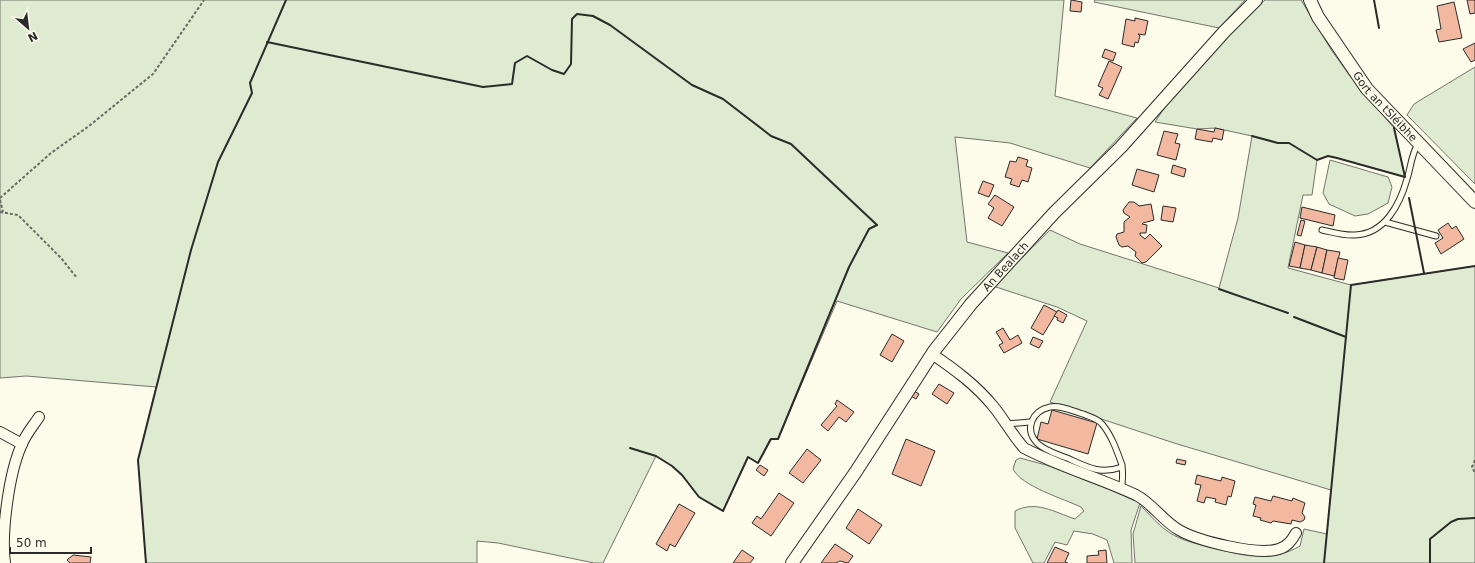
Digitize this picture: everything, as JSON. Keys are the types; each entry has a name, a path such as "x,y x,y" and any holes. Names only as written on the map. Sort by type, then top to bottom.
{"street":[{"name":"An Bealach","path":"792,563 855,473 932,354 971,304 1054,213 1121,147 1224,32 1256,0"},
{"name":"Gort an tSléibhe","path":"1310,0 1318,17 1367,89 1474,200"},
{"path":"932,354 954,369 980,392 1006,424 1016,440 1024,448 1138,496 1179,531 1225,545 1250,551 1266,552 1280,549 1290,543 1296,533"},
{"path":"5,563 3,535 14,472 22,444 39,417"},
{"path":"0,432 22,444"}],"lane":[{"path":"1322,230 1356,235 1373,231 1385,222 1391,216 1403,193 1411,160 1419,143"},
{"path":"1385,222 1436,236"},
{"path":"1121,489 1123,479 1122,468 1117,450 1109,434 1101,423 1094,418 1069,409 1051,407 1039,413 1030,422 1029,428 1033,437 1046,449 1100,471 1111,471 1122,468"},
{"path":"1006,424 1030,422"}],"path":[{"path":"77,278 40,236 18,215 1,212 0,199 51,153 89,126 153,74 204,0"},
{"path":"1475,460 1472,463 1475,473"}],"green space":[{"path":"0,0 1064,0 1055,96 1137,118 1090,168 1010,143 955,137 967,242 1008,253 961,299 937,332 837,301 778,439 770,439 758,463 748,457 723,511 699,497 682,475 672,466 656,456 603,563 594,563 498,543 477,541 477,563 146,563 138,460 156,387 26,376 0,378"},
{"path":"1095,0 1245,0 1219,28 1094,2"},
{"path":"1265,0 1301,0 1332,51 1350,76 1394,128 1405,177 1328,156 1317,160 1312,195 1303,195 1288,268 1351,285 1475,266 1475,563 1135,563 1133,534 1141,506 1162,527 1180,538 1234,553 1267,556 1278,555 1300,546 1304,529 1327,534 1331,490 1174,443 1050,402 1087,321 1057,307 993,286 1050,230 1080,244 1219,288 1238,218 1252,136 1215,128 1197,129 1155,122 1165,107 1248,14"},
{"path":"1475,67 1475,184 1407,115 1414,104"},
{"path":"1330,160 1388,177 1392,187 1388,203 1368,214 1355,216 1329,204 1323,193"},
{"path":"1020,458 1046,465 1109,489 1140,503 1131,530 1132,563 1114,563 1107,540 1093,534 1074,531 1067,545 1055,542 1044,563 1033,563 1015,528 1015,511 1023,508 1038,507 1052,510 1075,519 1084,511 1081,507 1054,496 1025,481 1013,469 1016,460"}],"building":[{"path":"1071,0 1082,2 1081,12 1070,11"},
{"path":"1467,0 1475,0 1475,13 1470,14"},
{"path":"1454,2 1462,38 1439,42 1436,30 1441,29 1437,6"},
{"path":"1135,18 1148,21 1145,35 1138,34 1140,36 1138,43 1135,42 1134,47 1122,44 1126,19 1135,21"},
{"path":"1475,43 1475,60 1471,62 1463,49"},
{"path":"1105,49 1116,53 1113,61 1102,57"},
{"path":"1109,61 1122,67 1108,99 1099,95 1103,88 1098,86"},
{"path":"1215,128 1224,130 1222,140 1213,138 1212,142 1195,139 1197,129 1214,132"},
{"path":"1164,131 1178,134 1175,143 1180,144 1176,160 1157,155"},
{"path":"1018,157 1028,160 1026,166 1032,168 1028,182 1022,180 1019,187 1010,184 1012,179 1005,177 1010,161 1016,162"},
{"path":"1173,165 1186,169 1184,177 1171,173"},
{"path":"1137,169 1159,175 1154,192 1132,185"},
{"path":"983,181 994,185 989,197 978,193"},
{"path":"995,195 1014,207 1002,226 988,218 994,208 988,204"},
{"path":"1129,202 1134,202 1139,206 1151,204 1154,220 1142,224 1147,225 1146,233 1140,233 1140,235 1145,239 1150,234 1162,246 1146,262 1142,263 1135,256 1136,252 1128,246 1122,247 1119,245 1116,237 1117,234 1124,232 1124,222 1130,217 1124,213 1123,210"},
{"path":"1163,206 1176,208 1173,222 1161,220"},
{"path":"1302,207 1335,215 1333,226 1300,218"},
{"path":"1301,220 1305,221 1301,236 1297,235"},
{"path":"1448,223 1452,229 1456,226 1464,239 1441,254 1435,243 1443,238 1438,230"},
{"path":"1295,242 1305,245 1300,268 1289,266"},
{"path":"1305,245 1317,247 1311,270 1300,268"},
{"path":"1317,247 1327,250 1322,273 1311,270"},
{"path":"1327,250 1340,252 1334,276 1322,273"},
{"path":"1338,258 1348,260 1344,280 1334,278"},
{"path":"1044,305 1057,312 1043,335 1031,328"},
{"path":"1058,310 1067,315 1063,323 1057,320 1058,318 1054,316"},
{"path":"1003,328 1010,340 1018,335 1022,343 1004,353 999,345 1003,343 996,332"},
{"path":"892,334 904,341 892,362 880,355"},
{"path":"1033,337 1043,341 1039,348 1030,344"},
{"path":"939,384 954,393 947,404 932,394"},
{"path":"914,391 919,394 916,399 911,396"},
{"path":"837,400 854,412 846,422 839,417 828,431 821,425 837,406 835,404"},
{"path":"1052,410 1097,423 1088,454 1037,439 1041,422 1048,424"},
{"path":"906,439 935,451 921,486 892,474"},
{"path":"807,449 821,460 803,483 789,473"},
{"path":"1177,459 1186,461 1185,465 1176,463"},
{"path":"760,465 768,470 764,476 756,470"},
{"path":"1197,475 1221,481 1222,477 1235,481 1231,497 1228,496 1226,505 1215,502 1216,499 1206,497 1204,503 1197,501 1201,485 1195,484"},
{"path":"779,493 794,503 771,536 752,523 757,516 761,519"},
{"path":"1273,496 1292,501 1293,498 1305,503 1302,513 1305,517 1304,520 1300,522 1292,520 1291,524 1273,521 1271,523 1253,516 1256,505 1253,504 1255,497 1271,501"},
{"path":"679,504 695,513 675,547 670,544 667,551 656,544"},
{"path":"858,509 882,525 869,544 846,528"},
{"path":"835,544 853,556 848,563 840,561 836,563 821,563"},
{"path":"1055,547 1069,553 1065,562 1068,563 1047,563"},
{"path":"742,550 754,558 750,563 733,563"},
{"path":"1106,550 1107,563 1087,563 1087,556 1099,555 1098,551"},
{"path":"73,555 91,557 90,563 70,563 67,560"}],"wall":[{"path":"146,563 138,460 191,250 218,162 252,93 250,83 286,0"},
{"path":"1374,0 1379,28"},
{"path":"267,42 483,87 512,84 515,63 527,56 552,70 564,74 571,64 572,19 577,14 593,16 610,25 692,85 723,99 771,136 791,144 877,225 869,229 849,267 778,439 771,439 758,463 748,457 723,511 699,497 682,475 672,466 656,456 630,448"},
{"path":"1252,136 1278,143 1289,143 1317,160 1328,156 1405,177 1394,128"},
{"path":"1409,198 1424,273"},
{"path":"1324,563 1351,285 1475,266"},
{"path":"1219,289 1288,313"},
{"path":"1294,317 1346,337"},
{"path":"1430,563 1430,539 1451,522 1458,519 1475,518"}]}
